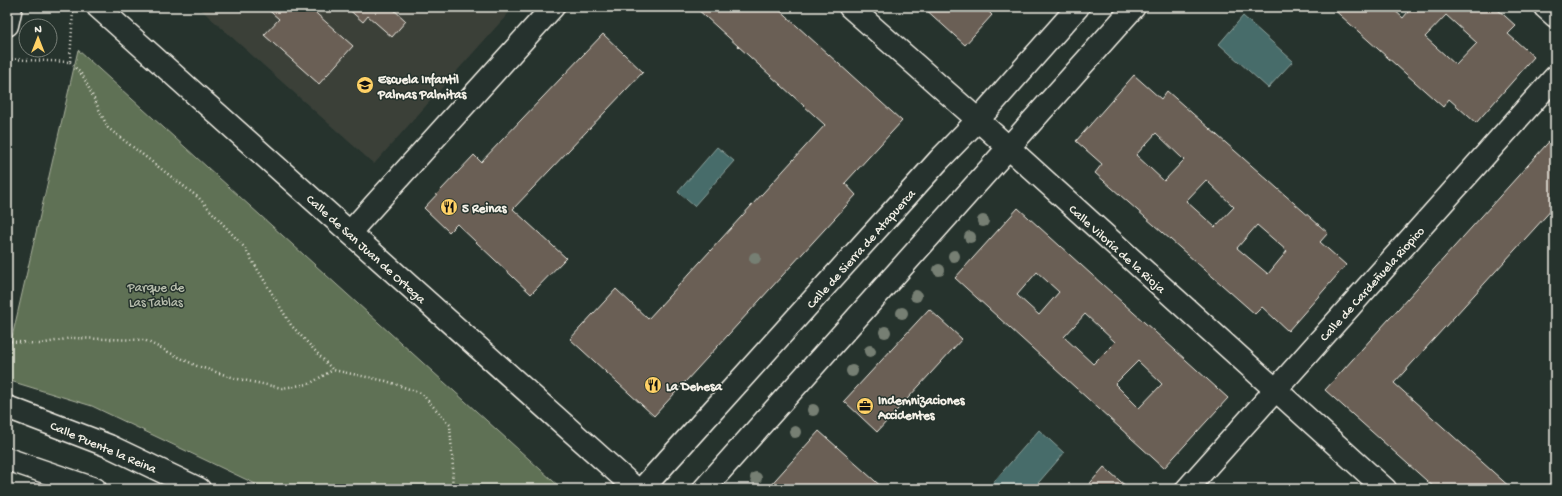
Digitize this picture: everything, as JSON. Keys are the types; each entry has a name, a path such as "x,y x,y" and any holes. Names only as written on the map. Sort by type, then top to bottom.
{"street":[{"path":"7,25 11,7"},
{"name":"Calle de San Juan de Ortega","path":"98,7 636,489"},
{"path":"350,232 553,7"},
{"name":"Calle Viloria de la Rioja","path":"850,7 978,120 1275,391 1385,489"},
{"name":"Calle de Sierra de Atapuerca","path":"642,489 940,159 978,120 1078,7"},
{"path":"704,489 1134,7"},
{"path":"1545,7 1555,16"},
{"name":"Calle de Cardeñuela Riopico","path":"1187,489 1555,77"},
{"name":"Calle Puente la Reina","path":"7,407 109,446 199,489"},
{"path":"7,459 95,489"}],"path":[{"path":"70,62 73,7"},
{"path":"7,58 70,62 83,76 108,128 199,198 244,247 291,325 333,370 386,381 421,393 450,424 453,468 452,489"},
{"path":"7,341 40,344 71,338 144,340 197,366 238,379 282,388 309,384 333,370"}],"shaded area":[{"name":"Escuela Infantil Palmas Palmitas","path":"198,7 514,7 374,164"}],"green space":[{"name":"Parque de Las Tablas","path":"78,50 562,489 266,489 92,406 7,380 7,359"}],"water":[{"path":"1243,16 1293,61 1268,88 1219,44"},
{"path":"717,147 734,161 694,206 678,192"},
{"path":"1039,430 1064,453 1033,489 994,489 990,486"}],"building":[{"path":"265,7 309,7 353,46 319,84 264,35 279,19"},
{"path":"346,7 391,7 406,21 392,37 368,16 363,22"},
{"path":"695,7 776,7 902,121 845,183 856,195 654,416 570,339 616,289 648,319 825,125"},
{"path":"923,7 984,7 992,15 965,45"},
{"path":"1331,7 1391,7 1403,18 1412,7 1495,7 1516,26 1508,34 1534,57 1476,123 1449,99 1443,107","holes":["1446,15 1477,43 1456,65 1425,37"]},
{"path":"603,34 643,72 513,209 566,258 531,294 457,224 449,232 424,208 474,155 481,162"},
{"path":"1134,75 1161,99 1167,91 1328,233 1320,242 1346,265 1288,331 1262,307 1255,314 1095,173 1102,164 1076,141","holes":["1156,133 1184,160 1164,181 1136,155","1206,180 1234,207 1215,227 1186,201","1257,225 1287,251 1268,274 1237,248"]},
{"path":"1555,135 1555,206 1394,383 1512,489 1436,489 1325,390"},
{"path":"1018,208 1228,398 1164,468 955,278","holes":["1037,272 1059,292 1039,315 1017,295","1085,314 1115,342 1093,364 1064,337","1138,361 1162,384 1139,408 1115,384"]},
{"path":"929,309 962,339 877,432 844,401"},
{"path":"819,431 884,489 767,489"},
{"path":"1104,467 1111,473 1129,489 1085,489"}],"place":[{"name":"Escuela Infantil Palmas Palmitas","path":"365,85"},
{"name":"5 Reinas","path":"449,207"},
{"name":"La Dehesa","path":"653,385"},
{"name":"Indemnizaciones Accidentes","path":"865,406"}]}
